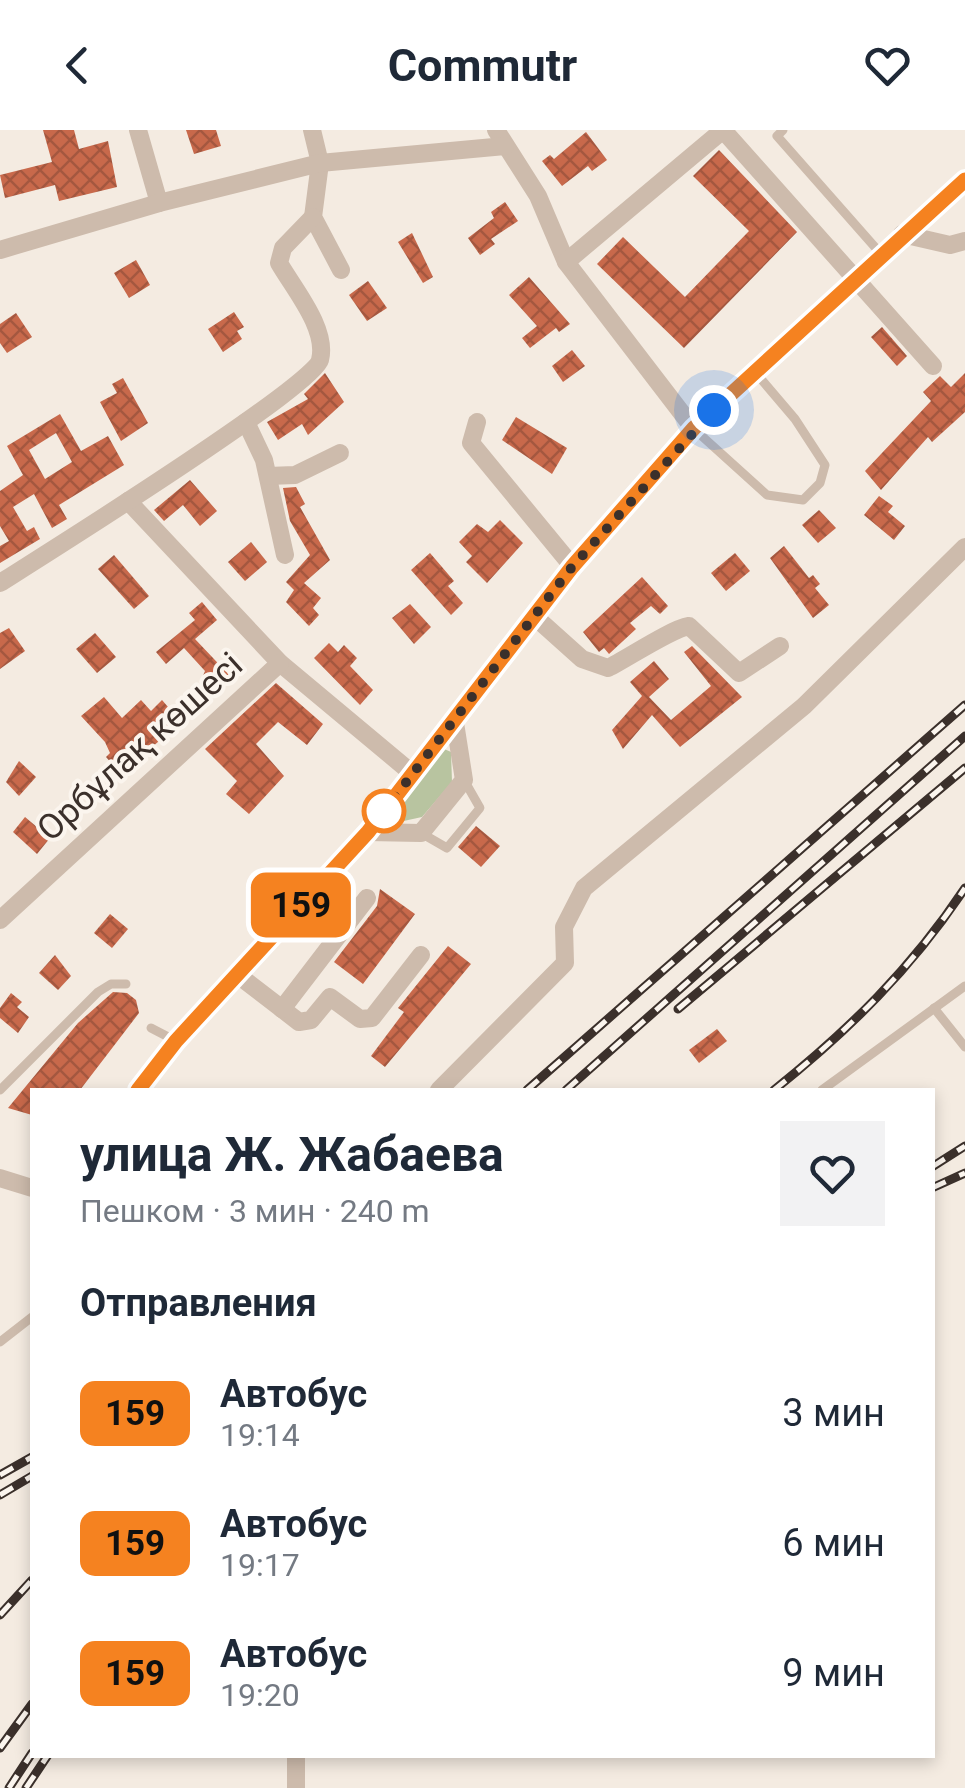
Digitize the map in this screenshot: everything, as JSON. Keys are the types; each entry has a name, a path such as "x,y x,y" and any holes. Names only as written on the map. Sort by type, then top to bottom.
{"street":[{"path":"138,130 159,203"},
{"path":"312,130 320,163 313,217 341,270"},
{"path":"566,262 723,130 933,366"},
{"path":"0,250 159,203 320,163 501,138 538,196 566,262 694,428"},
{"path":"140,1088 176,1041 368,832 572,567 694,428 965,180"},
{"path":"0,583 246,422 314,372 321,359 316,327 279,264 283,248 313,217"},
{"path":"902,234 950,244 965,241"},
{"path":"246,422 268,476 285,555"},
{"path":"477,422 471,442 572,567"},
{"path":"268,476 295,475 340,453"},
{"path":"128,501 280,663 413,774"},
{"path":"442,1088 565,963 564,926 584,888 804,706 965,546"},
{"path":"534,616 582,659 608,668 676,628 688,626 739,673 780,646"},
{"name":"Орбұлақ көшесі","path":"0,920 280,663"},
{"path":"368,832 421,832 464,780 455,723"},
{"path":"282,1009 367,898"},
{"path":"238,975 299,1022 312,1020 330,997 360,1019 372,1018 422,956"},
{"path":"0,1178 30,1187"},
{"path":"296,1758 296,1788"}],"lane":[{"path":"784,130 776,136 881,254"},
{"path":"694,428 767,495 803,500 820,483 825,465 795,419 755,372"},
{"path":"421,832 447,848 480,808 464,780"},
{"path":"2,1084 98,992 111,984 126,984"},
{"path":"825,1088 965,986"},
{"path":"934,1008 965,1047"},
{"path":"152,1028 176,1041"},
{"path":"0,1342 30,1319"}],"green space":[{"path":"442,748 451,752 452,782 422,817 399,822 391,811"}],"building":[{"path":"43,130 74,130 79,149 108,141 117,187 59,201 55,185 5,198 0,175 52,162"},
{"path":"186,130 216,130 221,146 194,154"},
{"path":"586,132 607,160 592,171 588,166 562,186 542,161 550,155 554,159"},
{"path":"719,150 797,232 684,348 597,264 623,237 685,297 749,231 693,176"},
{"path":"505,202 518,221 491,239 495,244 480,255 468,238 494,218 491,212"},
{"path":"412,233 433,277 423,283 398,242"},
{"path":"136,260 150,285 129,298 114,273"},
{"path":"529,277 570,324 559,332 556,328 530,348 522,338 537,326 509,295"},
{"path":"368,281 387,308 367,321 349,295"},
{"path":"234,312 244,327 237,331 242,339 223,352 208,329"},
{"path":"16,313 32,337 7,353 0,343 0,324"},
{"path":"882,327 907,356 897,366 871,337"},
{"path":"572,350 585,366 563,382 552,366"},
{"path":"325,373 344,402 308,435 302,424 278,440 267,422 308,399 304,394"},
{"path":"965,373 965,412 932,442 928,437 881,490 865,471 931,401 923,392 940,376 951,387"},
{"path":"123,378 148,423 121,441 100,402 117,393 112,384"},
{"path":"60,414 81,451 108,436 124,465 59,505 67,519 52,528 34,494 13,507 27,531 34,527 40,539 0,563 0,546 9,541 0,526 0,491 23,475 7,446","holes":["56,433 72,462 45,479 29,450"]},
{"path":"516,417 567,448 552,474 502,440"},
{"path":"190,480 217,511 200,526 183,505 164,521 154,510"},
{"path":"296,487 305,504 300,507 330,560 304,583 321,598 313,608 319,615 309,626 286,602 294,590 286,582 310,555 290,521 283,488"},
{"path":"879,496 893,506 888,512 905,526 894,540 864,515"},
{"path":"819,510 836,528 818,543 802,525"},
{"path":"500,520 523,543 487,583 466,562 472,556 459,542 477,524 488,532"},
{"path":"251,542 267,562 245,581 228,562"},
{"path":"784,546 809,578 813,575 820,584 815,588 829,605 813,618 770,558"},
{"path":"430,553 454,581 448,586 463,603 451,615 411,570"},
{"path":"735,553 750,571 726,591 711,573"},
{"path":"114,555 149,596 134,609 98,569"},
{"path":"642,577 668,606 660,614 651,606 630,623 636,629 609,654 604,648 599,652 583,632"},
{"path":"202,602 217,620 195,639 232,678 210,698 198,687 205,671 184,648 166,664 156,652 195,620 189,613"},
{"path":"410,604 431,627 414,644 392,618"},
{"path":"9,628 25,651 0,669 0,633"},
{"path":"95,633 116,657 97,673 76,649"},
{"path":"329,643 338,652 344,645 357,658 350,666 373,690 360,705 314,658"},
{"path":"692,646 742,697 680,747 652,715 623,749 612,730 642,696 630,682 654,661 669,679 649,697 671,720 711,686 684,652"},
{"path":"276,683 323,724 307,745 278,722 256,744 284,776 249,814 226,794 237,781 205,749"},
{"path":"104,697 122,718 141,700 151,711 162,700 181,722 121,774 106,757 110,753 105,742 81,716"},
{"path":"19,761 36,777 19,796 6,782"},
{"path":"25,817 50,838 37,854 13,832"},
{"path":"476,826 500,846 481,867 458,847"},
{"path":"380,889 415,914 363,984 334,962 377,906"},
{"path":"110,914 128,929 112,948 94,933"},
{"path":"448,946 471,964 385,1067 371,1056 404,1012 398,1008"},
{"path":"55,955 71,976 58,990 39,973"},
{"path":"113,992 127,993 136,1000 139,1013 82,1088 30,1088 30,1114 8,1108 78,1023"},
{"path":"11,993 22,1002 17,1007 29,1017 18,1033 0,1018 0,1008"},
{"path":"717,1029 727,1041 699,1063 689,1050"}],"railway":[{"path":"529,1088 965,705"},
{"path":"568,1088 965,736"},
{"path":"678,1009 965,768"},
{"path":"776,1088 878,996 923,945 965,888"},
{"path":"935,1165 965,1146"},
{"path":"935,1187 965,1173"},
{"path":"0,1475 30,1458"},
{"path":"0,1495 30,1477"},
{"path":"0,1615 30,1582"},
{"path":"0,1748 30,1707"},
{"path":"9,1788 30,1756"},
{"path":"26,1788 46,1758"}],"bus line":[{"name":"159","path":"139,1088 176,1041 368,832 572,567 694,428 965,180"}],"route":[{"path":"384,811 572,567 714,410"}]}
